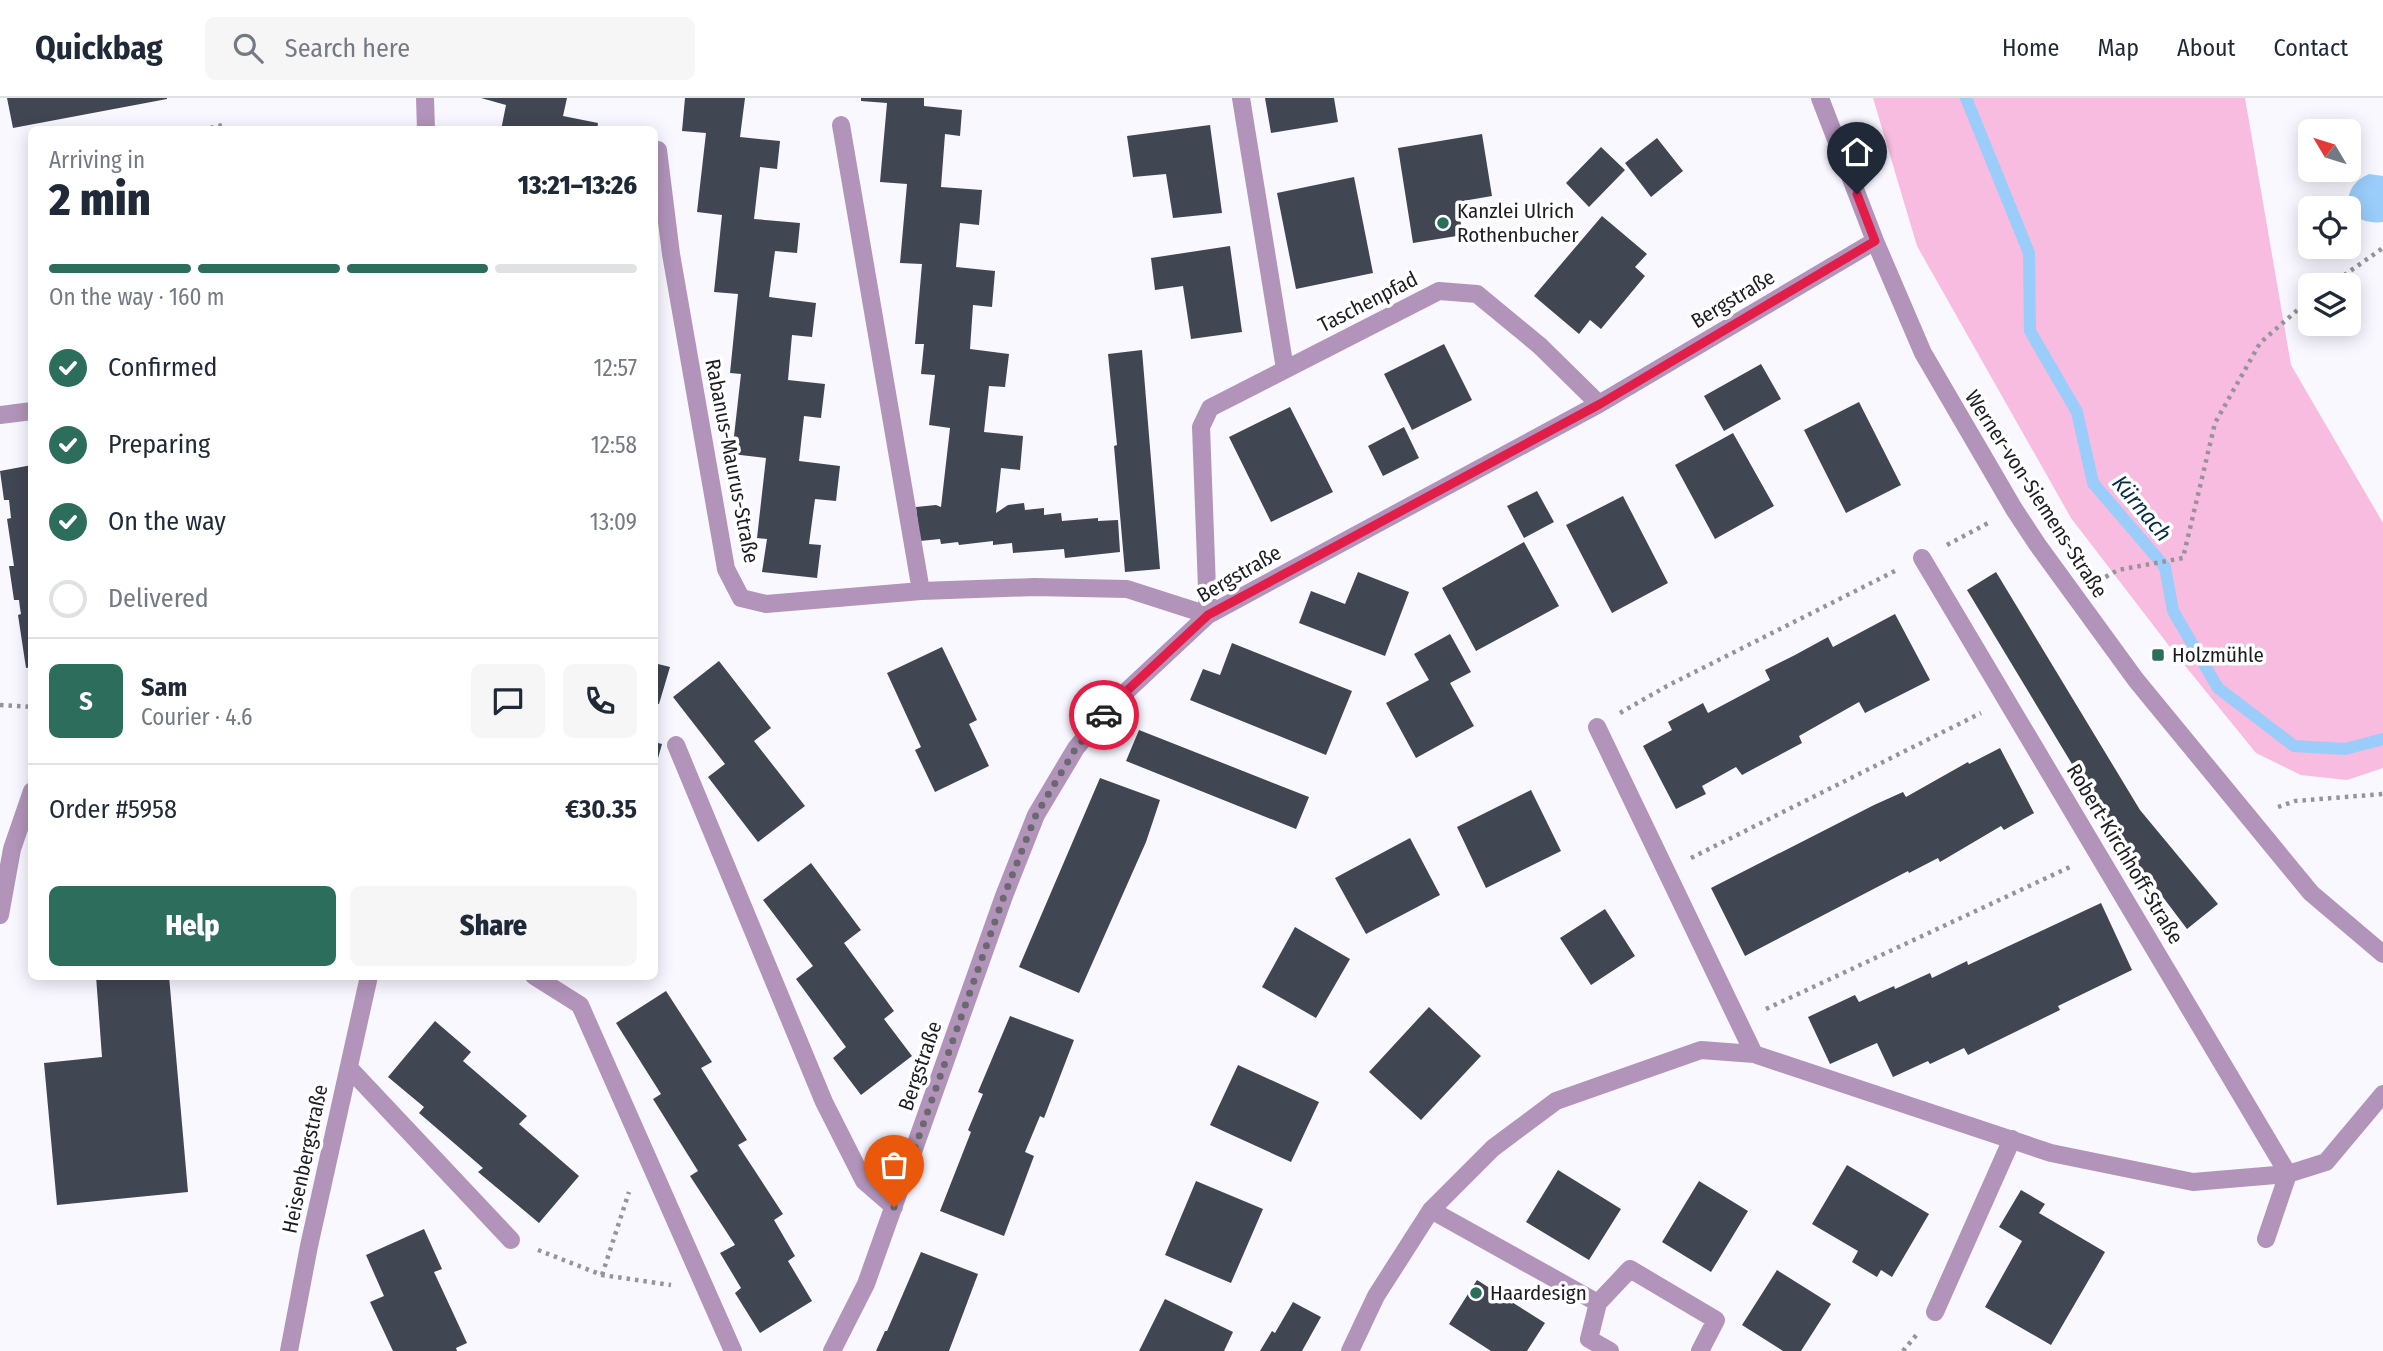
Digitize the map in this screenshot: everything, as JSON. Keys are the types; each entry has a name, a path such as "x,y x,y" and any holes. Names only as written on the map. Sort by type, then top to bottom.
{"street":[{"path":"425,98 426,126"},
{"path":"1241,98 1285,369"},
{"name":"Werner-von-Siemens-Straße","path":"1820,98 1875,241 1923,353 2014,509 2120,659 2311,893 2383,954"},
{"path":"841,125 921,591"},
{"name":"Rabanus-Maurus-Straße","path":"658,150 671,254 726,569 741,598 766,604 921,591 1034,587 1127,589 1208,615"},
{"name":"Bergstraße","path":"832,1351 866,1284 1004,896 1036,815 1076,748 1116,701 1208,615 1600,404 1875,241"},
{"name":"Taschenpfad","path":"1208,615 1201,427 1210,408 1439,291 1477,294 1540,346 1600,404"},
{"path":"0,415 28,412"},
{"name":"Robert-Kirchhoff-Straße","path":"1922,558 2288,1174"},
{"path":"1597,727 1754,1054"},
{"path":"676,745 824,1102 864,1181 894,1207"},
{"path":"0,915 12,849 28,807"},
{"name":"Heisenbergstraße","path":"293,1347 309,1246 368,980"},
{"path":"540,980 580,1005 733,1351"},
{"path":"1350,1351 1376,1296 1431,1210 1493,1149 1556,1101 1701,1050 1754,1054 2051,1153 2193,1182 2288,1174 2326,1163 2383,1094"},
{"path":"349,1068 511,1240"},
{"path":"1935,1312 2012,1139"},
{"path":"2266,1239 2288,1174"},
{"path":"1431,1210 1598,1303"},
{"path":"1610,1351 1589,1339 1598,1303 1630,1269 1716,1320 1700,1351"}],"path":[{"path":"2347,273 2383,248"},
{"path":"2118,570 2183,558 2215,423 2260,343 2298,310"},
{"path":"1597,727 1667,685 2014,509"},
{"path":"1665,870 2007,700"},
{"path":"0,705 28,707"},
{"path":"2248,817 2295,801 2383,794"},
{"path":"1739,1022 2098,854"},
{"path":"603,1275 643,1147"},
{"path":"511,1240 603,1275 707,1290"}],"shaded area":[{"path":"1873,98 2245,98 2291,365 2383,523 2383,768 2347,780 2301,775 2256,753 2173,651 2071,518 1917,246"}],"water":[{"path":"2369,174 2383,176 2383,222 2361,219 2361,196 2349,196 2361,179"}],"building":[{"path":"7,98 167,98 167,99 13,128"},
{"path":"481,98 567,98 563,116 598,123 598,126 502,126 506,105"},
{"path":"685,98 745,98 740,137 780,141 777,169 760,167 754,219 800,223 797,253 775,251 769,297 816,303 812,337 792,335 788,380 825,384 821,418 804,416 799,461 840,466 836,501 815,499 809,544 821,545 817,578 762,572 767,539 757,538 766,458 732,454 741,374 730,373 738,294 714,292 722,215 697,212 706,133 682,131"},
{"path":"861,98 924,98 924,106 962,110 960,136 945,134 941,187 982,190 979,225 960,223 956,267 995,271 992,307 973,305 970,349 1009,354 1005,387 989,386 984,432 1023,436 1020,470 1001,468 996,513 1008,505 1024,503 1025,510 1044,508 1044,515 1061,513 1062,521 1098,518 1098,521 1118,520 1120,552 1065,558 1064,549 1013,553 1012,543 993,545 993,541 959,545 958,542 941,544 940,539 920,541 916,507 941,507 950,428 929,425 935,375 921,374 924,344 915,344 922,264 900,263 907,184 880,182 887,103 861,101"},
{"path":"1265,98 1334,98 1338,122 1271,133"},
{"path":"1210,125 1222,213 1173,218 1166,174 1133,177 1127,136"},
{"path":"1482,134 1492,196 1457,202 1463,235 1413,243 1398,148"},
{"path":"1657,138 1683,171 1651,197 1625,163"},
{"path":"1601,147 1625,170 1589,207 1566,183"},
{"path":"1354,177 1373,273 1296,289 1277,193"},
{"path":"1602,216 1647,254 1635,267 1645,276 1601,329 1590,320 1579,334 1534,296"},
{"path":"1230,246 1242,332 1191,339 1183,286 1155,290 1151,258"},
{"path":"1444,344 1472,400 1412,430 1384,374"},
{"path":"1142,350 1160,569 1125,572 1108,354"},
{"path":"1761,364 1781,399 1724,431 1704,396"},
{"path":"1859,402 1901,485 1846,513 1804,430"},
{"path":"1290,407 1333,492 1271,522 1229,437"},
{"path":"1404,427 1419,458 1383,476 1368,446"},
{"path":"1733,433 1774,506 1715,539 1675,465"},
{"path":"28,466 26,668 18,615 21,614 19,600 14,600 9,566 14,566 7,519 11,518 9,500 4,500 0,471"},
{"path":"1537,491 1554,522 1524,538 1507,506"},
{"path":"1623,496 1668,583 1612,613 1566,525"},
{"path":"1524,542 1559,606 1476,651 1442,588"},
{"path":"1358,572 1409,592 1385,656 1299,623 1311,591 1345,604"},
{"path":"1996,572 2140,810 2218,904 2187,929 2110,827 1967,590"},
{"path":"1895,614 1930,680 1865,713 1859,702 1799,736 1802,743 1742,775 1736,767 1702,786 1706,794 1676,809 1643,746 1672,730 1668,722 1703,703 1708,713 1770,680 1765,670 1828,637 1833,647"},
{"path":"1450,634 1471,672 1450,683 1474,726 1416,758 1386,703 1429,680 1414,654"},
{"path":"1232,643 1352,691 1326,755 1190,700 1203,669 1220,675"},
{"path":"942,647 977,720 969,724 989,766 935,792 915,750 921,747 887,673"},
{"path":"719,661 771,728 754,741 805,806 758,842 708,777 725,764 673,697"},
{"path":"658,664 670,667 658,704"},
{"path":"1139,730 1309,797 1296,829 1126,761"},
{"path":"2000,748 2034,813 2004,830 2001,826 1940,862 1938,858 1909,873 1908,871 1745,956 1711,888 1874,805 1903,792 1906,797 1968,762 1969,764"},
{"path":"1100,778 1160,800 1146,842 1079,993 1019,967"},
{"path":"1531,790 1561,851 1486,888 1457,827"},
{"path":"1410,838 1440,895 1366,934 1335,878"},
{"path":"811,863 861,930 844,943 894,1011 884,1019 912,1056 861,1095 833,1058 846,1047 796,979 813,966 763,900"},
{"path":"2101,903 2132,970 2058,1006 2060,1010 1968,1055 1964,1048 1893,1077 1877,1043 1830,1064 1808,1017 1855,995 1859,1002 1930,973 1932,978 1967,961 1968,965"},
{"path":"1605,909 1635,956 1591,985 1560,938"},
{"path":"1295,927 1350,959 1316,1018 1262,987"},
{"path":"96,980 169,980 188,1192 57,1205 44,1063 102,1057"},
{"path":"666,991 712,1062 701,1068 747,1140 738,1145 783,1214 774,1220 795,1256 788,1261 812,1301 760,1333 735,1293 741,1288 720,1253 735,1245 690,1176 698,1171 653,1099 661,1094 616,1023"},
{"path":"1429,1007 1481,1056 1421,1120 1369,1072"},
{"path":"1010,1016 1074,1040 1044,1118 1040,1116 1025,1152 1034,1156 1004,1236 940,1211 971,1132 968,1130 983,1094 978,1092"},
{"path":"435,1021 471,1052 463,1061 527,1116 519,1124 579,1176 539,1223 478,1172 483,1168 419,1113 424,1107 388,1077"},
{"path":"1238,1065 1319,1102 1291,1162 1210,1125"},
{"path":"1847,1165 1929,1214 1892,1277 1881,1270 1877,1277 1852,1262 1858,1251 1812,1224"},
{"path":"1558,1170 1621,1209 1589,1260 1526,1222"},
{"path":"1196,1181 1263,1209 1231,1283 1165,1255"},
{"path":"1699,1181 1748,1211 1711,1272 1662,1242"},
{"path":"2021,1190 2045,1204 2039,1213 2105,1252 2051,1345 1985,1307 2022,1241 1999,1227"},
{"path":"424,1229 442,1269 434,1272 467,1343 456,1348 457,1351 393,1351 370,1302 384,1296 366,1255"},
{"path":"921,1252 978,1274 949,1351 876,1351 887,1331"},
{"path":"1777,1270 1831,1304 1801,1351 1783,1351 1742,1325"},
{"path":"1477,1280 1545,1323 1527,1351 1491,1351 1449,1324"},
{"path":"1165,1299 1233,1332 1224,1351 1139,1351"},
{"path":"1293,1302 1321,1317 1302,1351 1260,1351 1272,1331 1275,1333"}],"waterway":[{"name":"Kürnach","path":"1966,98 2029,253 2030,331 2077,412 2093,483 2165,567 2173,611 2218,688 2294,746 2345,749 2383,739"}],"way so far":[{"path":"894,1207 1004,896 1036,815 1076,748 1104,715"}],"place":[{"name":"Kanzlei Ulrich Rothenbucher","path":"1443,223"},
{"name":"Holzmühle","path":"2158,655"},
{"name":"Haardesign","path":"1476,1293"}],"route":[{"path":"1104,715 1208,615 1600,404 1875,241 1857,194"}]}
